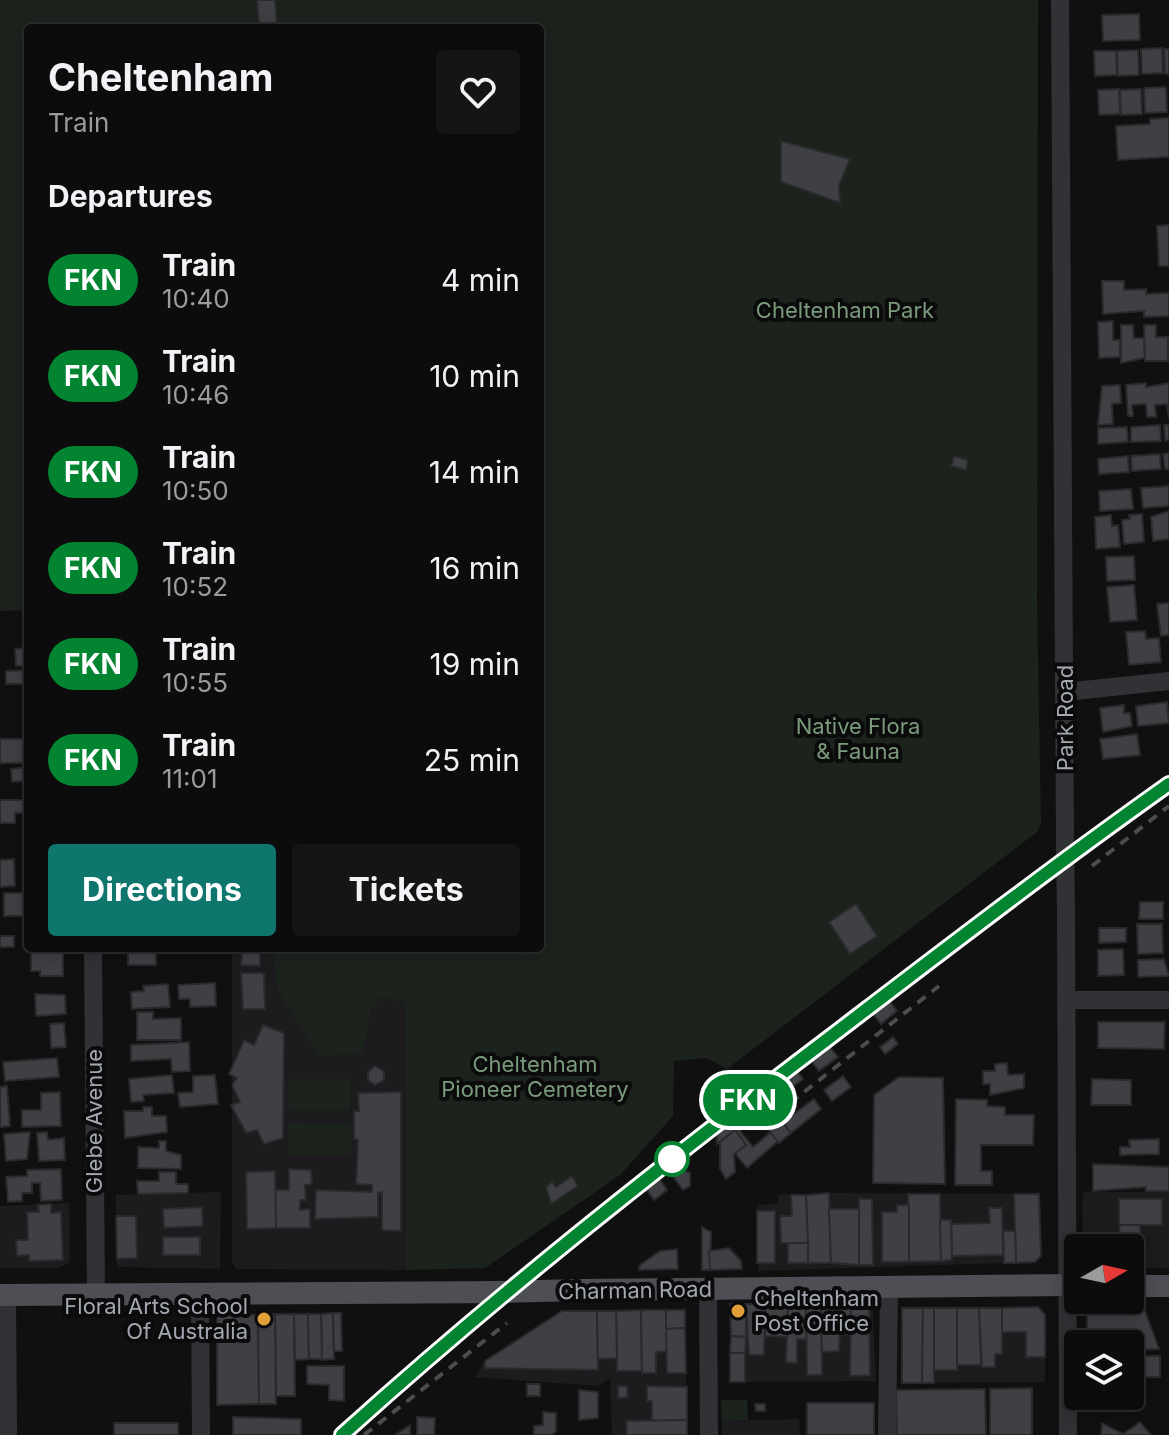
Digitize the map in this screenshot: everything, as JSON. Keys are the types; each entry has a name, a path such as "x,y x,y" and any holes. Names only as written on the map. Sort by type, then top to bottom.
{"main road":[{"name":"Charman Road","path":"4,1295 1064,1285"},
{"path":"1144,1286 1169,1286"}],"street":[{"name":"Park Road","path":"1060,0 1066,1000 1071,1234"},
{"path":"1065,692 1158,685 1169,681"},
{"name":"Glebe Avenue","path":"93,952 96,1294"},
{"path":"1066,1000 1169,1000"},
{"path":"887,1435 889,1287"},
{"path":"708,1289 709,1435"},
{"path":"200,1294 201,1435"},
{"path":"4,1295 8,1435"},
{"name":"Park Road","path":"1068,1435 1071,1314"}],"shaded area":[{"path":"232,952 405,952 406,1270 236,1269 232,1262"},
{"path":"221,1192 220,1269 117,1267 116,1195"},
{"path":"1083,1192 1169,1192 1169,1268 1144,1268 1144,1234 1082,1234"},
{"path":"1039,1194 1041,1256 1035,1262 758,1271 757,1205 778,1204 778,1195"},
{"path":"69,1203 70,1262 59,1268 0,1268 0,1206"},
{"path":"872,1298 876,1381 730,1382 730,1304"},
{"path":"1038,1307 1045,1315 1045,1382 902,1383 902,1308"},
{"path":"685,1310 687,1435 612,1435 610,1378 599,1386 475,1377 485,1361 562,1311"},
{"path":"799,1419 800,1435 722,1435 722,1421"}],"green space":[{"path":"0,0 1038,0 1037,608 1041,823 1037,832 727,1069 707,1058 674,1061 673,1116 620,1175 485,1268 406,1270 405,1002 382,997 371,1009 363,1053 319,1056 277,989 273,952 544,952 544,24 24,24 24,610 0,611"},
{"path":"288,1079 350,1079 350,1110 289,1110"},
{"path":"288,1123 351,1124 351,1155 288,1155"},
{"path":"721,1400 747,1400 748,1420 722,1421"}],"building":[{"path":"257,0 275,0 277,23 259,24"},
{"path":"1139,14 1140,40 1103,41 1102,15"},
{"path":"1162,48 1163,73 1142,74 1141,49"},
{"path":"1164,49 1169,49 1169,74 1165,74"},
{"path":"1138,50 1139,75 1118,76 1117,51"},
{"path":"1094,51 1116,51 1117,75 1095,76"},
{"path":"1166,87 1167,112 1145,113 1144,88"},
{"path":"1119,89 1120,114 1099,115 1098,90"},
{"path":"1141,89 1142,114 1121,115 1120,90"},
{"path":"1169,118 1169,157 1118,160 1116,126 1150,124 1150,119"},
{"path":"781,141 850,159 839,186 840,203 781,182"},
{"path":"1169,225 1169,266 1159,266 1157,226"},
{"path":"1102,281 1124,281 1124,290 1146,289 1146,294 1169,293 1169,316 1144,317 1144,311 1103,314"},
{"path":"1113,321 1113,340 1120,340 1120,357 1099,358 1098,322"},
{"path":"1121,325 1133,325 1134,338 1144,338 1145,358 1121,363"},
{"path":"1144,325 1156,325 1156,337 1168,337 1168,361 1145,361"},
{"path":"1146,383 1146,387 1169,383 1169,418 1167,404 1155,405 1156,417 1147,417 1146,404 1132,405 1133,416 1128,416 1126,385"},
{"path":"1120,385 1121,403 1112,404 1113,424 1098,425 1102,386"},
{"path":"1160,425 1161,441 1131,442 1131,427"},
{"path":"1164,425 1169,425 1169,440 1165,441"},
{"path":"1127,427 1128,442 1098,444 1098,428"},
{"path":"1169,453 1169,469 1165,469 1163,454"},
{"path":"1160,454 1161,469 1132,471 1131,456"},
{"path":"954,456 968,460 966,470 951,466"},
{"path":"1128,456 1129,472 1099,474 1098,459"},
{"path":"1169,486 1169,506 1143,508 1141,488"},
{"path":"1131,489 1133,509 1100,511 1099,491"},
{"path":"1169,511 1169,539 1153,541 1151,517"},
{"path":"1142,514 1144,542 1124,544 1122,520 1130,519 1129,515"},
{"path":"1111,515 1112,526 1118,525 1120,547 1096,549 1095,517"},
{"path":"1134,556 1135,580 1107,581 1106,557"},
{"path":"1134,585 1137,620 1110,622 1107,587"},
{"path":"1169,603 1169,635 1161,636 1157,604"},
{"path":"1145,631 1146,639 1159,638 1161,662 1129,665 1126,632"},
{"path":"24,648 24,666 16,666 15,649"},
{"path":"24,670 24,684 6,684 6,671"},
{"path":"1167,702 1169,723 1138,726 1136,706"},
{"path":"1124,705 1124,713 1130,713 1132,726 1103,732 1100,708"},
{"path":"1137,734 1140,755 1103,759 1100,739"},
{"path":"0,739 24,739 24,763 0,763"},
{"path":"24,767 24,789 23,781 12,782 11,769"},
{"path":"0,800 24,800 24,813 15,813 15,823 0,823"},
{"path":"14,859 15,886 0,887 0,860"},
{"path":"4,893 24,893 24,916 4,916"},
{"path":"1140,902 1163,902 1163,919 1139,919"},
{"path":"856,904 877,936 850,954 829,922"},
{"path":"1137,924 1162,924 1163,953 1138,954"},
{"path":"1099,928 1126,928 1126,942 1099,943"},
{"path":"0,936 14,936 14,947 0,947"},
{"path":"1123,949 1124,975 1098,976 1098,950"},
{"path":"31,952 63,952 63,976 40,976 40,971 31,971"},
{"path":"128,952 156,952 156,965 128,965"},
{"path":"242,952 260,952 260,966 241,965"},
{"path":"1164,959 1169,976 1138,977 1138,960"},
{"path":"241,973 264,973 265,1009 243,1009"},
{"path":"215,983 216,1006 190,1007 190,999 179,999 178,985"},
{"path":"168,984 170,1007 132,1009 131,992 144,991 143,986"},
{"path":"35,994 65,995 66,1014 36,1016"},
{"path":"887,997 897,1011 881,1024 870,1010"},
{"path":"137,1012 153,1012 153,1019 181,1018 181,1040 137,1040"},
{"path":"1098,1022 1165,1022 1164,1049 1098,1048"},
{"path":"64,1023 66,1047 51,1048 50,1024"},
{"path":"263,1025 284,1033 283,1138 264,1144 257,1130 246,1133 231,1105 240,1102 232,1085 237,1078 229,1074 244,1040 254,1045"},
{"path":"893,1037 898,1044 885,1054 880,1047"},
{"path":"189,1042 190,1071 172,1072 171,1059 131,1061 131,1045"},
{"path":"827,1043 838,1057 819,1071 809,1058"},
{"path":"57,1058 59,1077 5,1081 3,1062"},
{"path":"1007,1063 1008,1075 1024,1074 1024,1088 990,1095 990,1084 983,1084 983,1071 995,1071 995,1064"},
{"path":"375,1066 384,1071 384,1080 375,1085 368,1080 368,1072"},
{"path":"798,1072 803,1079 775,1099 768,1093"},
{"path":"172,1075 174,1093 143,1095 144,1101 131,1102 129,1079"},
{"path":"215,1075 218,1104 180,1107 178,1093 193,1092 193,1076"},
{"path":"843,1076 851,1087 832,1101 824,1090"},
{"path":"899,1077 943,1078 945,1184 873,1183 874,1095"},
{"path":"1092,1079 1131,1080 1131,1105 1091,1105"},
{"path":"748,1082 757,1095 747,1103 755,1113 738,1128 753,1147 771,1132 778,1141 747,1168 735,1153 746,1145 735,1130 717,1144 716,1107"},
{"path":"7,1086 10,1126 0,1127 0,1087"},
{"path":"764,1090 775,1097 775,1113 791,1133 779,1143 747,1103"},
{"path":"60,1092 61,1126 22,1127 22,1110 41,1110 41,1093"},
{"path":"401,1092 401,1231 382,1230 382,1192 378,1193 378,1217 315,1219 316,1190 372,1192 372,1185 356,1184 358,1140 354,1139 354,1111 359,1111 358,1093"},
{"path":"814,1099 821,1109 791,1133 783,1122"},
{"path":"956,1099 987,1100 987,1106 1005,1107 1005,1115 1034,1115 1033,1145 981,1145 981,1171 992,1171 992,1185 955,1185"},
{"path":"143,1107 152,1107 152,1116 166,1116 167,1132 125,1138 124,1111 143,1111"},
{"path":"735,1130 746,1145 734,1154 735,1172 726,1179 720,1169 720,1142"},
{"path":"30,1132 27,1159 6,1161 4,1134"},
{"path":"47,1132 48,1140 64,1138 65,1160 39,1161 37,1133"},
{"path":"1159,1139 1159,1154 1120,1155 1120,1147 1130,1147 1129,1140"},
{"path":"159,1141 166,1141 166,1151 181,1155 181,1169 138,1168 138,1147 159,1148"},
{"path":"669,1147 683,1147 684,1170 690,1173 690,1186 683,1190 658,1156"},
{"path":"1093,1164 1169,1167 1169,1191 1146,1191 1146,1187 1093,1191"},
{"path":"61,1169 62,1200 41,1201 40,1183 32,1183 32,1193 22,1193 22,1201 8,1202 6,1177 27,1176 27,1170"},
{"path":"289,1169 311,1170 312,1184 305,1185 306,1200 300,1200 300,1210 310,1209 310,1228 276,1228 275,1190 289,1190"},
{"path":"275,1171 276,1228 247,1229 246,1172"},
{"path":"159,1172 176,1172 176,1184 188,1184 188,1193 138,1194 137,1181 159,1181"},
{"path":"657,1175 667,1190 654,1200 643,1185"},
{"path":"572,1176 578,1186 551,1204 546,1187 552,1182 556,1187"},
{"path":"829,1193 831,1263 808,1263 806,1195"},
{"path":"908,1194 940,1194 941,1261 909,1262"},
{"path":"1014,1194 1039,1194 1041,1256 1035,1262 1016,1263"},
{"path":"791,1195 806,1195 808,1243 781,1243 780,1216 792,1216"},
{"path":"859,1199 872,1199 873,1265 859,1265"},
{"path":"1119,1199 1162,1199 1162,1225 1119,1225"},
{"path":"51,1204 51,1213 61,1212 63,1260 29,1261 29,1255 17,1256 16,1240 28,1240 27,1212 39,1212 38,1205"},
{"path":"897,1205 909,1205 909,1262 882,1262 882,1212 897,1212"},
{"path":"202,1207 203,1226 164,1228 163,1209"},
{"path":"989,1208 1002,1208 1003,1255 952,1256 951,1224 990,1223"},
{"path":"829,1209 859,1209 859,1265 831,1263"},
{"path":"757,1211 775,1211 775,1263 757,1263"},
{"path":"116,1216 136,1216 137,1258 117,1259"},
{"path":"940,1220 951,1220 952,1260 941,1261"},
{"path":"1119,1225 1140,1225 1140,1234 1120,1234"},
{"path":"702,1227 711,1232 710,1270 702,1270"},
{"path":"1003,1231 1015,1231 1016,1263 1004,1263"},
{"path":"163,1237 200,1237 200,1255 163,1255"},
{"path":"788,1243 808,1243 808,1263 788,1263"},
{"path":"729,1248 741,1261 742,1269 710,1270 709,1251"},
{"path":"677,1249 678,1269 639,1270 640,1265 660,1251"},
{"path":"730,1304 746,1304 746,1337 731,1336"},
{"path":"746,1304 765,1304 764,1355 749,1355"},
{"path":"765,1304 788,1305 787,1337 765,1336"},
{"path":"806,1304 807,1340 797,1339 797,1363 786,1362 788,1305"},
{"path":"806,1304 821,1304 822,1375 807,1375"},
{"path":"821,1304 841,1304 839,1351 822,1352"},
{"path":"841,1304 851,1304 850,1335 840,1334"},
{"path":"851,1304 869,1305 870,1375 850,1376"},
{"path":"1038,1307 1045,1315 1045,1357 1026,1357 1026,1332 1002,1332 1002,1308"},
{"path":"902,1308 923,1308 922,1383 902,1383"},
{"path":"923,1308 934,1308 934,1383 922,1383"},
{"path":"934,1308 957,1308 957,1370 934,1370"},
{"path":"957,1308 979,1308 981,1365 957,1365"},
{"path":"979,1308 1002,1308 1002,1354 995,1354 995,1367 982,1367"},
{"path":"1144,1308 1159,1349 1144,1350 1144,1330 1087,1330 1087,1314 1144,1314"},
{"path":"641,1310 642,1371 617,1371 616,1311"},
{"path":"641,1310 666,1310 667,1351 656,1352 656,1373 642,1373"},
{"path":"666,1310 685,1310 685,1328 666,1329"},
{"path":"562,1311 597,1311 598,1370 485,1368 485,1361"},
{"path":"597,1311 616,1311 617,1358 598,1359"},
{"path":"333,1313 334,1359 322,1360 321,1314"},
{"path":"333,1313 341,1313 342,1351 334,1351"},
{"path":"217,1314 258,1315 259,1404 217,1405"},
{"path":"275,1314 294,1314 295,1396 276,1396"},
{"path":"275,1314 276,1404 259,1404 258,1315"},
{"path":"294,1314 308,1314 309,1359 295,1360"},
{"path":"308,1314 321,1314 322,1359 309,1359"},
{"path":"685,1328 686,1373 667,1373 666,1329"},
{"path":"731,1336 746,1337 745,1353 730,1353"},
{"path":"730,1353 745,1353 745,1382 730,1382"},
{"path":"1144,1356 1160,1356 1160,1377 1144,1377"},
{"path":"307,1366 344,1366 344,1401 329,1400 329,1385 307,1384"},
{"path":"527,1384 540,1384 540,1396 527,1396"},
{"path":"618,1386 627,1386 628,1397 618,1398"},
{"path":"647,1386 687,1387 687,1420 652,1421 652,1401 647,1401"},
{"path":"1032,1388 1032,1435 990,1435 990,1389"},
{"path":"985,1389 986,1435 897,1435 896,1390"},
{"path":"579,1390 598,1392 598,1418 579,1420"},
{"path":"807,1403 874,1403 874,1435 807,1435"},
{"path":"755,1404 765,1404 765,1411 756,1411"},
{"path":"543,1412 556,1413 556,1431 552,1435 534,1435 534,1426 543,1425"},
{"path":"233,1417 301,1419 301,1435 233,1435"},
{"path":"417,1417 435,1418 434,1435 417,1435"},
{"path":"687,1420 687,1435 627,1435 626,1421"},
{"path":"1140,1422 1151,1435 1101,1435 1102,1423 1123,1434"},
{"path":"114,1423 178,1423 178,1435 114,1435"},
{"path":"410,1425 410,1435 395,1435"}],"railway":[{"path":"1096,836 1169,784"},
{"path":"1092,866 1169,806"},
{"path":"756,1093 924,965"},
{"path":"776,1114 939,986"},
{"path":"342,1435 468,1323"},
{"path":"364,1435 507,1323"}],"train":[{"name":"FKN","path":"342,1435 451,1337 580,1229 962,936 1169,784"}],"place":[{"name":"Cheltenham Post Office","path":"738,1311"},
{"name":"Floral Arts School Of Australia","path":"264,1319"}],"park label":[{"name":"Cheltenham Park","path":"845,310"},
{"name":"Native Flora & Fauna","path":"858,738"},
{"name":"Cheltenham Pioneer Cemetery","path":"535,1076"}]}
